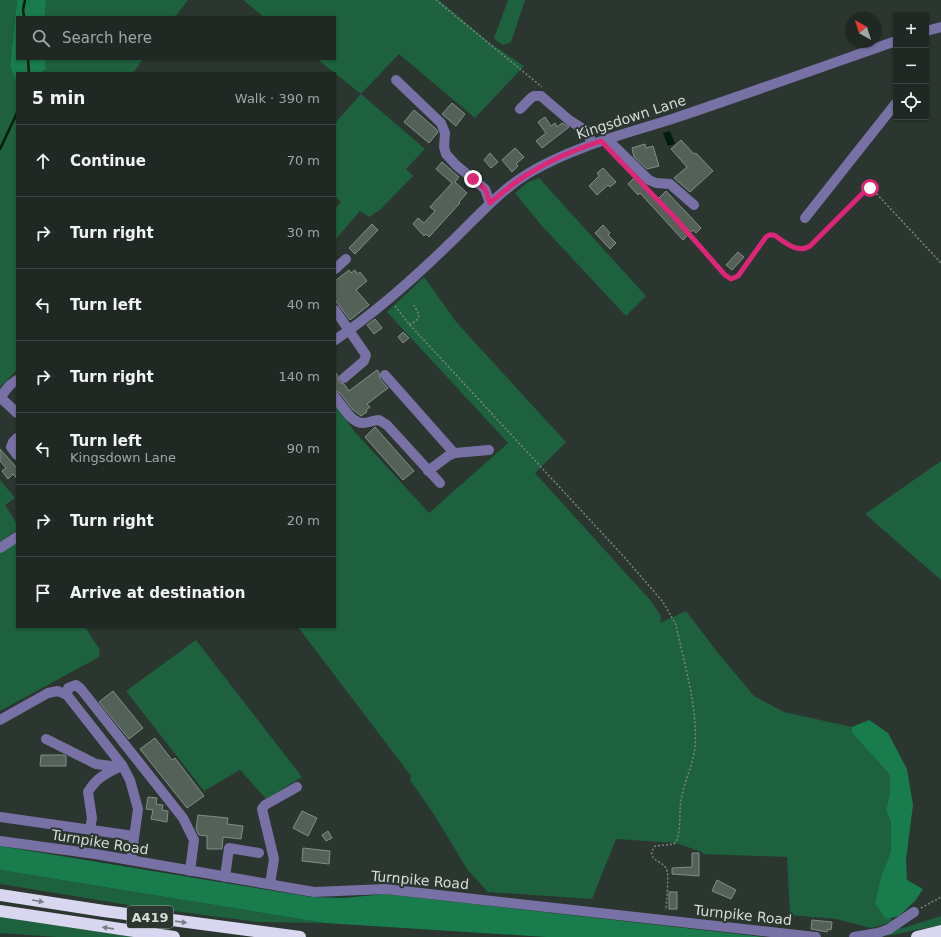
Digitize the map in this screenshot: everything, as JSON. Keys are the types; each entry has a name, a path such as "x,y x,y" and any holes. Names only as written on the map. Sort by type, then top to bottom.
{"highway":[{"name":"A419","path":"0,894 104,911 300,937"},
{"name":"A419","path":"0,911 174,937"},
{"path":"917,937 941,931"}],"street":[{"path":"929,30 941,27"},
{"name":"Kingsdown Lane","path":"336,339 349,331 389,299 446,247 490,203 512,185 530,173 563,155 591,144 674,118 893,42"},
{"path":"396,80 441,123 444,133 444,147 446,154 456,165 485,189 490,203"},
{"path":"520,109 534,96 541,96 569,120 586,131 591,144"},
{"path":"805,218 893,107"},
{"path":"607,139 639,172 649,180 656,183 670,184 694,205"},
{"path":"336,268 346,259"},
{"path":"336,312 366,355 364,361 344,378"},
{"path":"385,375 454,453"},
{"path":"16,381 10,385 1,396 1,398 16,412"},
{"path":"336,398 350,416 357,422 364,423 379,420 387,425 440,483"},
{"path":"16,439 11,447 16,453"},
{"path":"428,471 440,461 454,453 489,450"},
{"path":"0,548 16,538"},
{"path":"67,695 68,688 76,685 81,689 183,818 194,840 190,871"},
{"path":"0,720 48,693 58,691 67,695 122,765 130,780 138,809 131,860"},
{"path":"46,739 96,764 111,766 122,765"},
{"path":"90,829 92,818 88,792 98,779 122,765"},
{"path":"270,884 274,859 262,809 264,805 297,787"},
{"path":"0,817 134,836"},
{"name":"Turnpike Road","path":"0,841 131,860 314,892 385,888 816,937"},
{"path":"225,876 228,848 259,853"},
{"path":"854,937 878,933 889,929 914,912"}],"path":[{"path":"436,0 548,91"},
{"path":"648,190 675,218 725,275 731,279 738,276 769,235 774,235 795,249 805,249 810,246 867,189 870,188 874,190 941,263"},
{"path":"389,299 409,324 625,558 663,602 676,626 692,700 695,745 681,800 677,840 674,844 655,846 652,853 653,858 668,871 666,920"},
{"path":"409,324 415,322 419,317 414,305"},
{"path":"914,912 941,897"}],"green space":[{"path":"0,0 17,0 10,66 16,81 16,371 0,387"},
{"path":"17,0 46,0 45,16 16,16 16,60 45,60 46,69 41,72 16,72 16,81 10,66"},
{"path":"46,0 188,0 176,16 45,16"},
{"path":"243,0 439,0 490,43 524,66 475,118 399,54 361,94 336,74 336,72 333,72 318,60 336,60 336,16 263,16"},
{"path":"508,0 525,0 511,42 503,45 494,38"},
{"path":"45,60 142,60 134,72 41,72 46,69"},
{"path":"361,94 425,149 406,169 413,176 381,209 369,217 360,211 336,239 336,208 341,202 336,197 336,122"},
{"path":"539,178 646,296 626,316 541,225 515,193 528,182"},
{"path":"424,277 457,323 566,442 535,473 651,601 661,616 660,623 686,611 718,653 754,696 784,712 852,727 852,733 890,775 890,793 886,810 891,823 891,851 882,874 886,918 891,917 892,922 871,928 836,919 790,915 787,857 703,854 702,852 676,843 616,839 592,899 488,892 467,869 433,813 410,780 411,776 299,628 336,628 336,404 354,431 429,513 508,443 387,312"},
{"path":"941,461 941,580 865,514"},
{"path":"0,480 15,498 5,505 16,522 16,531 0,542"},
{"path":"16,543 16,628 86,628 100,650 99,657 0,711 0,553"},
{"path":"196,640 302,777 266,799 240,770 204,791 126,691"},
{"path":"869,720 888,733 907,769 913,805 906,860 907,880 923,889 915,901 899,916 886,919 875,903 882,874 891,851 891,823 886,810 890,793 890,775 852,733 852,727"},
{"path":"0,846 311,897 344,898 384,894 765,937 546,937 325,923 0,870"},
{"path":"0,870 325,923 258,922 135,906 0,884"},
{"path":"0,916 134,937 57,937 0,933"},
{"path":"941,916 941,925 887,936 897,927 903,928"}],"shaded area":[{"path":"670,131 675,144 668,146 663,133"}],"building":[{"path":"452,103 465,114 456,126 442,114"},
{"path":"414,110 438,132 429,143 404,122"},
{"path":"545,117 551,126 555,123 557,127 562,123 569,127 542,148 536,141 546,133 538,122"},
{"path":"681,140 713,171 690,192 674,178 687,167 671,149"},
{"path":"645,144 646,148 653,146 659,166 647,169 634,157 632,148"},
{"path":"515,148 524,157 516,164 518,166 512,172 502,160"},
{"path":"490,153 498,162 491,168 484,160"},
{"path":"442,162 459,177 455,182 467,193 459,202 460,203 429,237 426,234 424,236 413,224 418,218 424,223 435,211 430,207 452,183 436,169"},
{"path":"603,168 616,182 610,187 608,185 597,195 589,186 599,176 597,173"},
{"path":"635,177 657,200 666,191 701,228 696,233 693,230 683,240 640,193 638,195 628,184"},
{"path":"372,224 378,230 355,254 349,248"},
{"path":"603,225 610,233 608,235 616,243 610,249 595,233"},
{"path":"738,252 744,257 732,270 726,265"},
{"path":"349,270 351,273 355,270 357,274 360,272 367,281 356,290 369,305 350,320 336,301 336,280"},
{"path":"375,319 382,328 374,334 367,325"},
{"path":"403,332 409,338 403,343 398,337"},
{"path":"377,370 379,372 380,379 388,388 367,404 370,407 366,410 367,412 361,416 352,409 340,393 336,391 336,373 339,382 344,384 349,391"},
{"path":"375,427 414,471 403,480 365,437"},
{"path":"0,449 16,467 16,478 13,474 8,479 2,471 6,468 0,461"},
{"path":"113,691 143,728 129,739 99,702"},
{"path":"155,738 172,760 175,758 204,796 187,808 140,749"},
{"path":"41,755 64,755 66,756 66,766 40,766"},
{"path":"148,797 157,798 156,804 163,805 162,810 168,811 167,822 151,819 153,810 146,809"},
{"path":"302,811 317,818 308,836 293,828"},
{"path":"198,815 228,818 227,824 243,826 241,839 223,837 222,849 207,849 207,836 199,835 196,829"},
{"path":"328,831 332,838 326,841 322,835"},
{"path":"303,848 330,851 329,864 302,861"},
{"path":"692,853 699,853 699,876 672,874 672,868 692,867"},
{"path":"717,880 736,890 731,899 712,891"},
{"path":"669,892 677,892 677,909 669,909"},
{"path":"812,920 832,922 831,930 828,929 827,932 811,929"}],"waterway":[{"path":"24,16 23,10 25,0"},
{"path":"28,60 29,72"},
{"path":"0,149 16,115"}],"route":[{"path":"473,179 485,189 490,203 530,173 563,155 601,141 675,218 725,275 731,279 738,276 769,235 774,235 795,249 805,249 810,246 867,189 870,188"}]}
